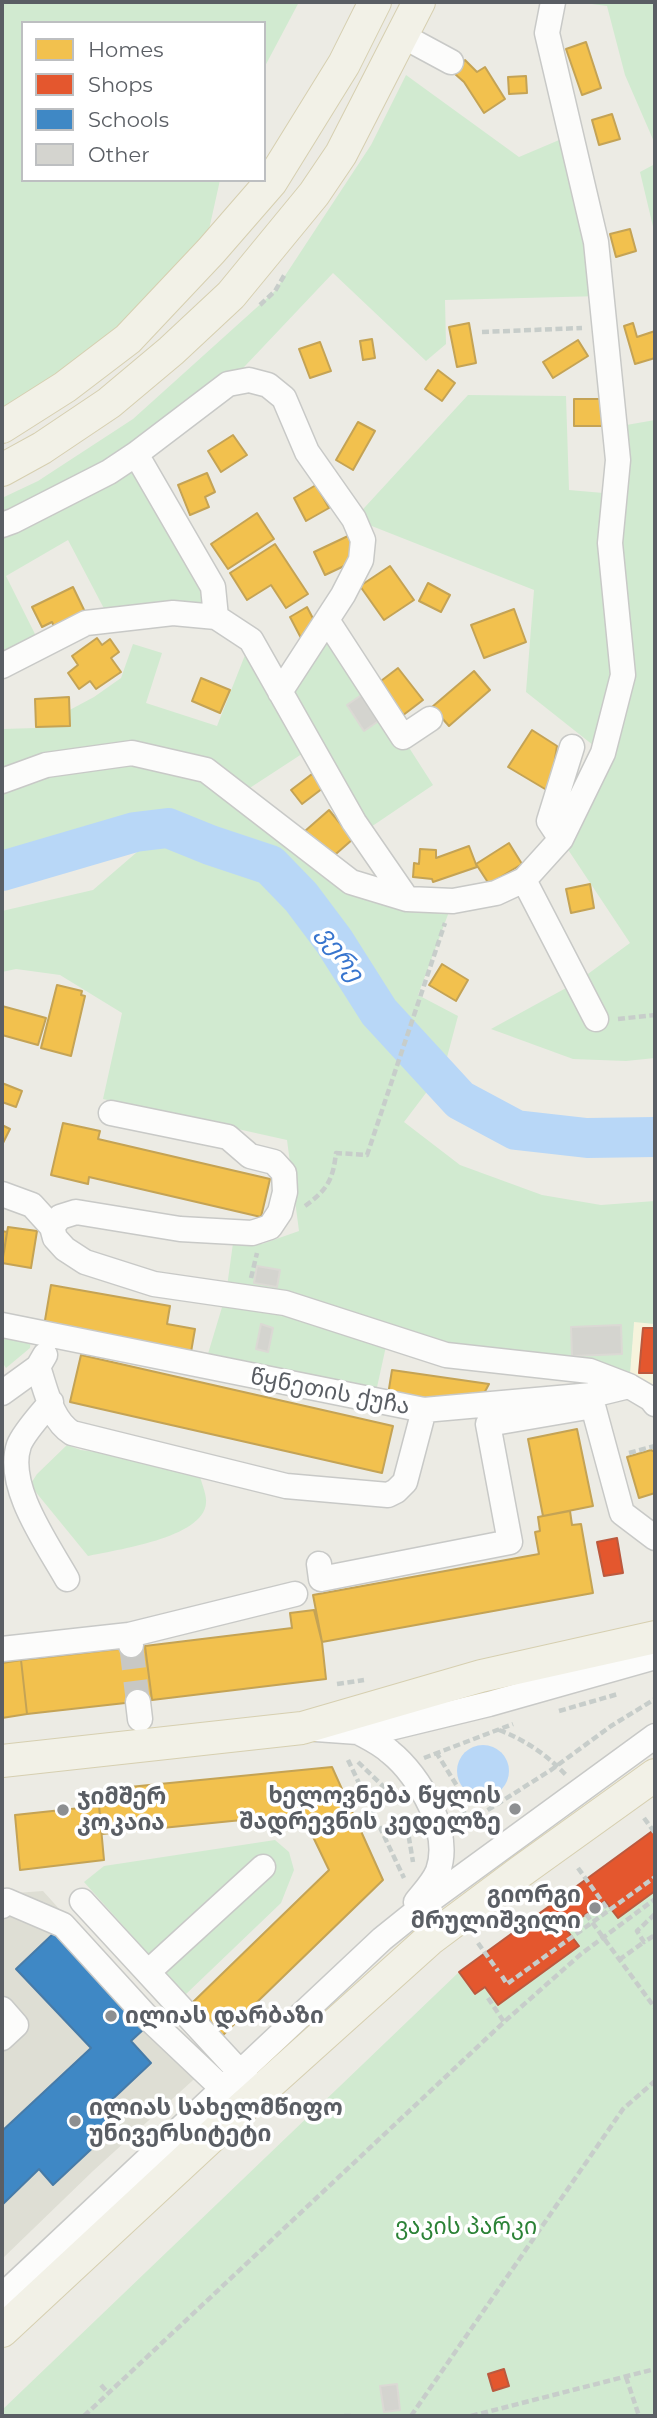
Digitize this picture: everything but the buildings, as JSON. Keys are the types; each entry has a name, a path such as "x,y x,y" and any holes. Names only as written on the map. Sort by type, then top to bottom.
{"main road":[{"path":"2,427 65,387 128,339 211,251 271,182 344,64 375,2"},
{"path":"2,470 42,448 110,403 231,295 314,194 341,154 419,2"},
{"path":"2,1761 302,1728 481,1676 655,1636"},
{"path":"6,2305 240,2084 520,1872 655,1775"}],"street":[{"path":"2,781 46,765 132,753 206,770 351,883 407,899 453,901 496,893 524,880 562,839 603,753 623,674 610,543 618,460 605,327 596,242 547,33 553,2"},
{"path":"401,35 452,62"},
{"path":"2,525 109,472 228,384 249,380 268,386 285,398 307,452 354,519 363,540 361,560 343,595 280,692"},
{"path":"136,454 213,587 216,617"},
{"path":"2,666 86,623 173,613 216,617 251,640 354,822 407,899"},
{"path":"327,620 403,737 430,719"},
{"path":"562,839 549,821 572,747"},
{"path":"524,880 596,1020"},
{"path":"52,1227 60,1217 76,1212 180,1229 252,1233 270,1227 280,1212 285,1192 284,1172 274,1162 250,1156 228,1137 111,1113"},
{"path":"2,1194 32,1206 52,1227 55,1238 65,1249 85,1262 154,1284 285,1303 446,1355 590,1371 629,1386 651,1399 655,1405"},
{"name":"წყნეთის ქუჩა","path":"2,1325 424,1410 592,1395 629,1386"},
{"path":"2,1393 38,1367 55,1336"},
{"path":"38,1367 57,1419 72,1433 286,1486 388,1495 396,1491 405,1482 424,1410"},
{"path":"51,1402 19,1445 16,1472 27,1505 67,1579"},
{"path":"319,1564 321,1579 510,1542 488,1424 593,1406 622,1513 655,1538"},
{"path":"2,1649 130,1640 295,1594"},
{"path":"302,1728 358,1732 390,1728 476,1708 655,1657"},
{"path":"240,2084 382,1938 428,1888 438,1871 440,1833 421,1787 406,1767 378,1743 358,1732"},
{"path":"382,1938 655,1736"},
{"path":"148,1972 263,1867"},
{"path":"2,1906 7,1900 63,1925 147,2017 240,2084"},
{"path":"82,1901 148,1972 240,2084"},
{"path":"2,2009 16,2025 2,2038"}],"path":[{"path":"482,332 605,327"},
{"path":"280,1212 303,1207 321,1195 334,1175 336,1153 366,1156 453,901"},
{"path":"596,1020 655,1015"},
{"path":"249,1287 259,1247 251,1246"},
{"path":"635,1451 655,1446"},
{"path":"549,1713 590,1704 623,1692"},
{"path":"457,1829 655,1699"},
{"path":"423,1759 523,1720"},
{"path":"497,1729 522,1739 556,1765 571,1781"},
{"path":"436,1752 457,1786 467,1823"},
{"path":"348,1760 404,1878"},
{"path":"358,1762 386,1789"},
{"path":"644,1818 655,1833"},
{"path":"407,1826 413,1862"},
{"path":"578,1868 609,1911"},
{"path":"478,1943 508,1984 655,1877"},
{"path":"84,2416 504,2022 603,1937 655,1899"},
{"path":"586,1914 655,2008"},
{"path":"645,1942 638,1931 655,1914"},
{"path":"619,1959 655,1935"},
{"path":"488,1998 504,2022"},
{"path":"411,2416 623,2109 655,2081"},
{"path":"471,2416 655,2369"},
{"path":"626,2377 639,2416"},
{"path":"102,2385 108,2393"},
{"path":"344,2416 352,2416"}],"shaded area":[{"path":"634,1321 655,1324 655,1404 629,1386"},
{"name":"ილიას სახელმწიფო უნივერსიტეტი","path":"43,1891 174,2036 181,2030 213,2062 93,2171 2,2259 2,1894"}],"green space":[{"path":"2,2 299,2 266,64 266,21 21,21 21,182 220,182 206,243 140,317 2,415"},
{"path":"577,2 655,2 655,144 625,75 607,6"},
{"path":"406,75 519,157 571,135 602,296 445,300 446,344 426,361 333,273 228,384 136,454 216,617 110,620 68,540 6,576 41,646 2,666 2,498 38,481 133,419 275,291 371,145"},
{"path":"655,164 655,235 640,172"},
{"path":"468,395 566,396 569,490 615,494 615,427 655,420 655,1058 626,1061 573,1059 491,1029 577,982 630,943 561,839 603,753 526,692 534,590 354,519"},
{"path":"327,620 433,785 362,833 311,748 239,795 351,882 453,901 418,995 458,1016 446,1061 380,994 342,931 282,862 169,816 117,829 94,850 50,877 2,889 2,729 36,728 94,697 121,678 133,644 162,653 146,703 217,726 251,640 279,691"},
{"path":"144,846 184,846 224,860 270,882 308,925 344,991 374,1034 429,1089 404,1122 460,1165 542,1195 601,1205 655,1201 655,1324 634,1322 629,1386 388,1337 374,1401 204,1367 226,1294 233,1243 262,1244 299,1231 287,1140 103,1099 122,1013 60,975 16,969 2,972 2,911 93,890"},
{"path":"2,1335 31,1338 30,1348 6,1368 2,1362"},
{"path":"67,1445 81,1450 140,1458 159,1468 200,1477 206,1500 201,1515 191,1525 175,1534 137,1546 88,1556 30,1485 37,1474"},
{"name":"ვაკის პარკი","path":"655,1829 655,2416 2,2416 2,2410 459,1972"},
{"path":"275,1840 289,1852 294,1870 281,1903 185,1995 84,1882 104,1866"}],"water":[{"path":"483,1745 493,1747 501,1753 507,1761 507,1781 501,1789 493,1795 483,1797 473,1795 465,1789 459,1781 457,1771 459,1761 465,1753 473,1747"}],"waterway":[{"name":"ვერე","path":"2,871 135,832 168,828 270,865 301,897 334,941 379,1012 460,1100 516,1130 587,1138 655,1137"}],"tunnel":[{"path":"131,1645 138,1702"}],"place":[{"name":"ხელოვნება წყლის შადრევნის კედელზე","path":"515,1809"},
{"name":"ჯიმშერ კოკაია","path":"63,1810"},
{"name":"გიორგი მრულიშვილი","path":"595,1908"},
{"name":"ილიას დარბაზი","path":"111,2016"},
{"name":"ილიას სახელმწიფო უნივერსიტეტი","path":"75,2121"}]}
